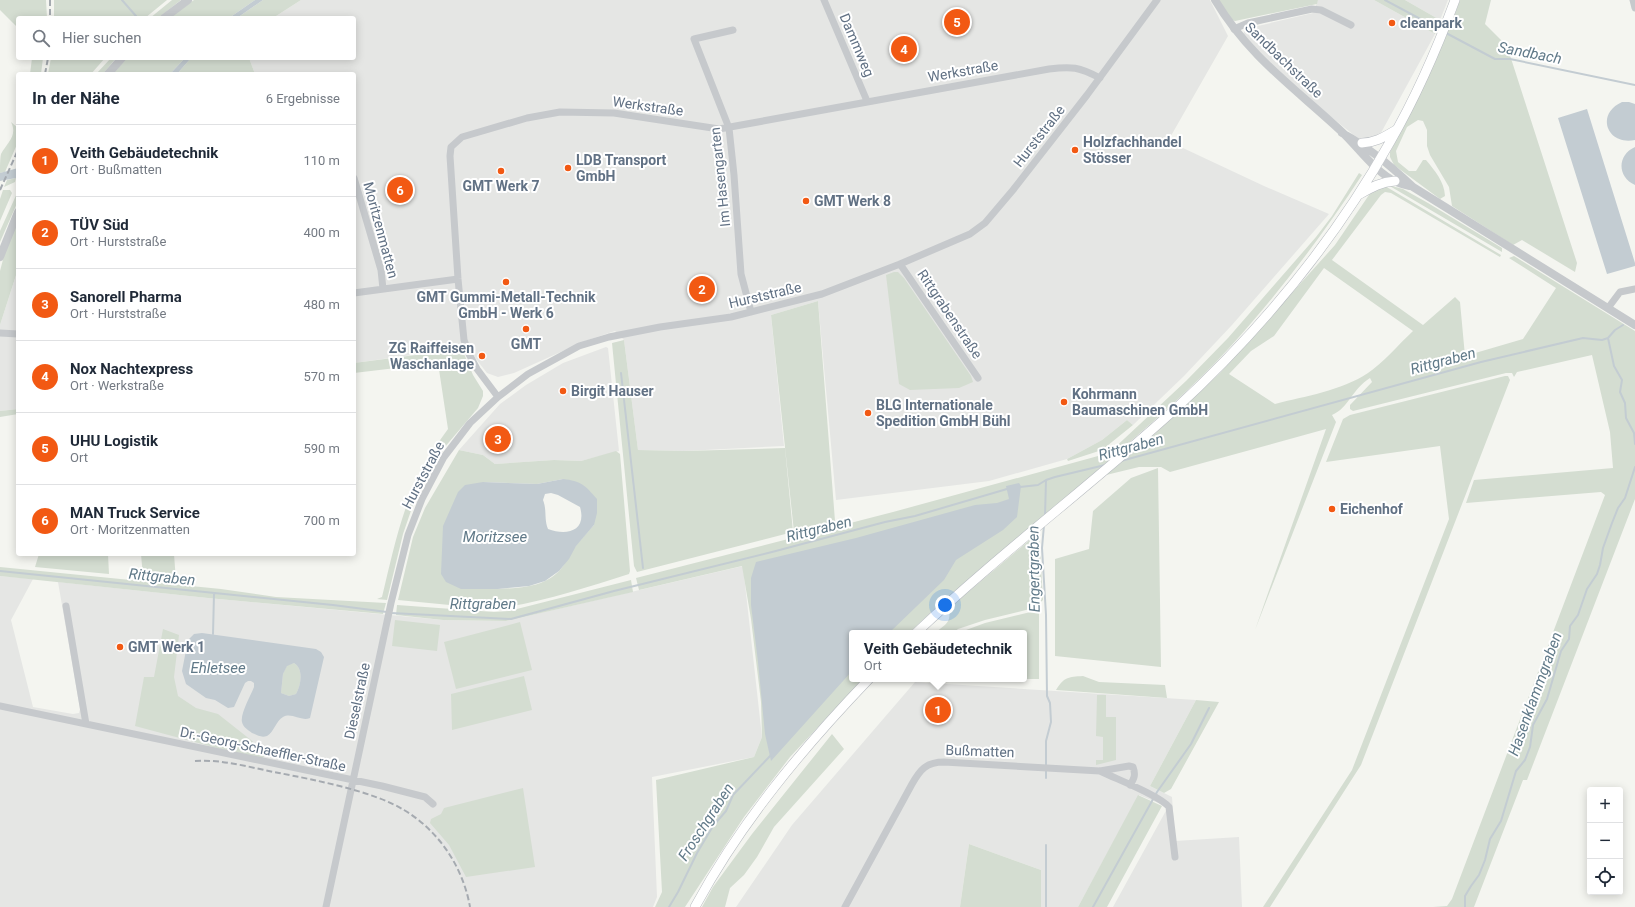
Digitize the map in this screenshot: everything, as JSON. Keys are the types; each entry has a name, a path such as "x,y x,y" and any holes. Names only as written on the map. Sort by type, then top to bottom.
{"main road":[{"path":"919,630 1175,410 1235,350 1281,298 1326,241 1358,196 1397,130 1440,40 1455,0"},
{"path":"1362,143 1376,141 1397,130"},
{"path":"1358,196 1375,185 1383,182 1395,181"},
{"path":"695,907 735,841 774,786 809,744 866,682"}],"street":[{"path":"167,16 188,0"},
{"name":"Dammweg","path":"824,0 867,101"},
{"name":"Hurststraße","path":"388,617 408,535 422,499 444,457 470,423 498,397 528,374 579,346 637,331 731,317 822,294 900,264 970,234 985,223 1013,190 1100,78 1157,0"},
{"name":"Sandbachstraße","path":"1215,0 1234,29 1248,46 1274,72 1342,133 1364,157 1378,162"},
{"path":"1632,0 1635,8"},
{"path":"1234,29 1248,23 1312,9 1321,10 1351,25"},
{"name":"Im Hasengarten","path":"734,30 694,39 729,128 741,274 751,312"},
{"path":"110,72 120,60"},
{"name":"Werkstraße","path":"498,397 477,369 464,340 458,279 450,156 452,147 462,138 514,121 560,112 614,113 720,129 867,101 1066,67 1080,68 1100,78"},
{"name":"Sandbachstraße","path":"1342,133 1362,143 1378,162"},
{"path":"1378,162 1395,181 1413,187"},
{"path":"1378,162 1392,167 1413,187 1635,326"},
{"name":"Moritzenmatten","path":"356,185 381,270 383,289"},
{"path":"0,257 16,217"},
{"name":"Rittgrabenstraße","path":"900,264 978,378"},
{"path":"356,293 458,279"},
{"path":"1608,308 1620,292 1635,288"},
{"path":"0,333 16,334"},
{"path":"66,606 86,724"},
{"name":"Dieselstraße","path":"326,907 388,617"},
{"name":"Dr.-Georg-Schaeffler-Straße","path":"0,706 352,781 382,786 425,797 433,804"},
{"name":"Bußmatten","path":"845,907 918,772 926,765 944,762 1041,766 1100,771 1130,766 1133,767 1135,772 1135,778 1130,785"},
{"name":"Bußmatten","path":"1100,771 1157,798 1169,807 1175,858"}],"shaded area":[{"path":"0,0 46,0 47,16 16,16 16,26 0,10"},
{"path":"54,0 167,0 147,16 54,16"},
{"path":"172,0 181,0 161,16 152,16"},
{"path":"194,0 255,0 232,16 172,16"},
{"path":"263,0 301,0 276,16 240,16"},
{"path":"301,0 1210,0 1228,36 1168,141 1264,186 1329,214 1232,325 1184,376 1133,425 1127,420 1102,440 1067,459 989,481 836,500 818,301 771,315 784,446 685,451 638,450 624,340 615,331 585,341 514,373 498,377 487,373 476,359 470,347 356,363 356,72 254,72 250,60 356,60 356,16 276,16"},
{"path":"1218,0 1318,0 1317,4 1235,21 1230,19"},
{"path":"1318,0 1374,0 1435,34 1382,131 1377,137 1360,139 1355,136 1305,96 1242,37 1245,29 1313,13"},
{"path":"1374,0 1405,0 1440,20 1435,34"},
{"path":"1405,0 1448,0 1440,20"},
{"path":"1460,0 1491,0 1485,24 1507,46 1577,263 1575,272 1522,240 1513,245 1452,206 1449,187 1430,155 1427,146 1427,130 1423,121 1418,120 1407,127 1396,151 1398,162 1409,171 1416,171 1423,160 1426,160 1441,181 1445,196 1440,199 1394,165 1390,157 1390,152 1419,96 1453,20"},
{"path":"32,60 43,60 41,72 30,72"},
{"path":"51,60 103,60 93,72 48,72"},
{"path":"109,60 114,60 105,72 98,72"},
{"path":"125,60 183,60 172,72 115,72"},
{"path":"189,60 250,60 254,72 179,72"},
{"path":"11,122 16,126 16,147 5,172 0,173 1,154 11,139 13,127"},
{"path":"1359,173 1362,175 1316,242 1283,285 1216,362 1170,406 912,630 849,630 849,682 860,682 790,757 744,817 685,907 655,907 662,892 656,780 754,757 762,737 761,702 751,619 742,566 639,590 636,578 893,512 1109,453 1186,381 1228,338 1316,237 1332,216"},
{"path":"16,178 15,182 4,187 7,180"},
{"path":"1388,185 1403,189 1428,203 1502,248 1502,252"},
{"path":"1385,186 1501,255 1500,257 1391,193 1385,192 1381,195 1332,260 1423,325 1455,297 1460,302 1465,356 1523,339 1556,288 1509,258 1514,256 1635,331 1635,499 1527,780 1523,780 1474,907 1433,907 1447,906 1452,899 1605,495 1601,492 1466,503 1474,480 1613,468 1610,432 1592,355 1517,372 1514,377 1512,373 1506,373 1353,411 1350,409 1350,405 1372,382 1370,378 1364,382 1343,408 1332,415 1336,422 1255,630 1326,429 1170,472 1161,467 1139,467 1106,475 1146,442 1220,373 1335,245 1371,192","holes":["1324,268 1413,331 1379,364 1368,373 1357,379 1335,389 1275,404 1229,374 1251,351 1274,336"]},
{"path":"3,190 10,190 12,193 0,221 0,199"},
{"path":"16,195 16,206 0,242 0,231"},
{"path":"16,225 16,275 0,325 0,271 5,252"},
{"path":"898,272 904,278 971,376 973,382 959,388 910,390 899,384 886,275"},
{"path":"16,275 16,409 0,411 0,325"},
{"path":"818,301 835,521 794,532 771,315"},
{"path":"624,340 638,450 685,451 785,448 793,532 637,572 634,566 612,343"},
{"path":"606,347 608,348 619,451 581,461 554,460 495,464 483,455 459,450 500,404 526,385 563,363"},
{"path":"462,349 473,375 483,391 483,396 478,408 444,448 415,499 403,534 387,600 377,599 382,597 390,562 411,493 429,456 448,429 438,363 356,373 356,363"},
{"path":"1508,376 1510,380 1361,765 1270,907 1263,907 1352,770 1449,519 1440,446 1326,462 1343,419 1350,415"},
{"path":"16,409 16,414 0,417 0,411"},
{"path":"1127,420 1133,425 1102,450 1068,461 1067,459 1102,440"},
{"path":"459,450 483,455 495,464 554,460 581,461 616,451 620,454 630,571 629,574 561,595 509,607 491,609 398,600 413,537 425,508","holes":["563,479 594,525 577,544 564,565 556,574 545,581 528,586 498,589 483,482 537,484"]},
{"path":"1158,468 1161,667 1055,656 1055,559 1089,549 1093,511 1131,478"},
{"path":"1039,532 1043,600 1034,608 985,620 957,630 938,630 947,623 949,617 948,609"},
{"path":"38,556 108,556 109,574 35,567"},
{"path":"141,556 174,556 176,581 143,577"},
{"path":"743,566 762,737 754,757 652,777 657,897 653,907 0,907 0,576 33,579 11,620 33,707 73,714 79,713 80,709 58,582 443,620 506,621"},
{"path":"0,567 221,589 276,597 386,603 383,614 208,598 0,576"},
{"path":"631,580 633,592 506,621 443,620 396,615 397,605 494,612 509,611"},
{"path":"1039,610 1039,679 1027,679 1027,630 966,630 985,623"},
{"path":"395,620 440,625 437,651 392,646"},
{"path":"520,622 532,670 456,689 444,642"},
{"path":"163,629 179,635 174,677 178,696 196,708 218,714 266,752 262,760 135,726 144,677 154,677"},
{"path":"294,663 299,669 301,677 296,694 289,696 281,693 283,674 287,665"},
{"path":"524,676 532,710 452,730 451,694"},
{"path":"1083,676 1099,682 1165,685 1167,698 1056,690 1061,682 1067,678"},
{"path":"915,682 1196,700 1150,786 1172,797 1175,841 1239,837 1242,907 1113,907 1168,807 1139,795 1078,907 1041,907 1041,870 969,844 960,907 736,907 792,825"},
{"path":"1097,695 1106,695 1106,717 1116,717 1116,760 1096,765 1096,760 1103,760 1103,737 1096,736"},
{"path":"1196,700 1219,702 1171,789 1164,793 1150,786"},
{"path":"832,734 844,749 774,827 757,857 744,875 730,888 725,907 702,907 713,887 752,834"},
{"path":"523,788 535,867 466,877 449,845 430,823 431,819 441,814 444,808"},
{"path":"1138,795 1162,806 1107,907 1078,907"},
{"path":"969,844 1041,870 1041,907 960,907"}],"water":[{"path":"255,0 263,0 240,16 232,16"},
{"path":"183,60 189,60 179,72 172,72"},
{"path":"1622,102 1635,104 1635,140 1625,141 1617,138 1611,134 1608,128 1607,121 1609,114 1614,107"},
{"path":"1587,109 1635,263 1635,266 1607,274 1558,118"},
{"path":"1635,147 1635,185 1625,177 1622,172 1622,160 1629,151"},
{"path":"16,169 16,178 0,181 0,173"},
{"name":"Moritzsee","path":"563,479 574,481 586,487 597,499 597,513 594,525 576,546 569,559 559,571 545,581 529,586 498,589 461,589 446,582 441,574 443,526 458,492 465,485 483,482 537,484","holes":["551,493 558,495 580,507 581,522 574,530 562,532 548,529 543,500 545,494"]},
{"path":"1019,483 1021,486 1017,517 1003,530 956,560 944,580 892,630 849,630 849,674 771,761 765,734 751,605 751,578 756,562 856,538 975,505 997,503 1009,499 1006,486"},
{"name":"Ehletsee","path":"202,633 316,649 321,652 324,657 310,718 303,719 293,716 286,716 281,719 265,737 252,733 243,725 242,719 244,710 254,687 254,683 248,681 245,683 234,707 228,708 215,700 206,698 186,684 182,671 188,640 194,634","holes":["294,663 297,666 301,677 296,694 289,696 281,693 283,674 287,666"]}],"waterway":[{"path":"122,0 136,16"},
{"name":"Sandbach","path":"1385,0 1441,30"},
{"name":"Sandbach","path":"1446,33 1495,59 1510,59 1635,85"},
{"name":"Rittgraben","path":"1121,461 1481,362 1583,338 1602,340 1608,338 1615,330 1623,325"},
{"name":"Hasenklammgraben","path":"1608,338 1614,366 1622,380 1620,392 1625,403 1626,418 1634,433 1635,444"},
{"path":"621,373 643,568"},
{"name":"Rittgraben","path":"1020,487 1038,485 1055,477 1105,465"},
{"name":"Hasenklammgraben","path":"1465,907 1465,896 1479,875 1485,860 1490,839 1501,821 1516,771 1525,760 1530,747 1533,725 1547,699 1561,651 1569,639 1570,626 1578,615 1587,589 1597,574 1603,548 1618,508 1625,498 1635,467"},
{"name":"Engertgraben","path":"1045,516 1046,480"},
{"name":"Rittgraben","path":"391,613 511,619 614,591 885,522 915,516 1007,489"},
{"name":"Engertgraben","path":"1044,525 1042,548 1046,615 1047,696 1050,703 1051,722 1046,741 1046,778"},
{"name":"Rittgraben","path":"0,571 333,605 387,612"},
{"path":"213,634 214,594"},
{"path":"1093,907 1157,792 1191,744 1209,708"},
{"name":"Froschgraben","path":"669,907 697,853 713,826 726,811 733,795 771,755"},
{"name":"Engertgraben","path":"1046,845 1046,907"}],"railway":[{"path":"50,0 50,16"},
{"path":"45,72 48,60"},
{"path":"0,190 16,154"},
{"path":"195,761 216,761 248,766 343,787 391,803 404,810 428,828 448,851 462,878 470,907"}],"place":[{"name":"UHU Logistik","path":"957,22"},
{"name":"cleanpark","path":"1392,23"},
{"name":"Nox Nachtexpress","path":"904,49"},
{"name":"Holzfachhandel Stösser","path":"1075,150"},
{"name":"LDB Transport GmbH","path":"568,168"},
{"name":"GMT Werk 7","path":"501,171"},
{"name":"MAN Truck Service","path":"400,190"},
{"name":"GMT Werk 8","path":"806,201"},
{"name":"GMT Gummi-Metall-Technik GmbH - Werk 6","path":"506,282"},
{"name":"TÜV Süd","path":"702,289"},
{"name":"GMT","path":"526,329"},
{"name":"ZG Raiffeisen Waschanlage","path":"482,356"},
{"name":"Birgit Hauser","path":"563,391"},
{"name":"Kohrmann Baumaschinen GmbH","path":"1064,402"},
{"name":"BLG Internationale Spedition GmbH Bühl","path":"868,413"},
{"name":"Sanorell Pharma","path":"498,439"},
{"name":"Eichenhof","path":"1332,509"},
{"name":"GMT Werk 1","path":"120,647"},
{"name":"Veith Gebäudetechnik","path":"938,710"}]}
